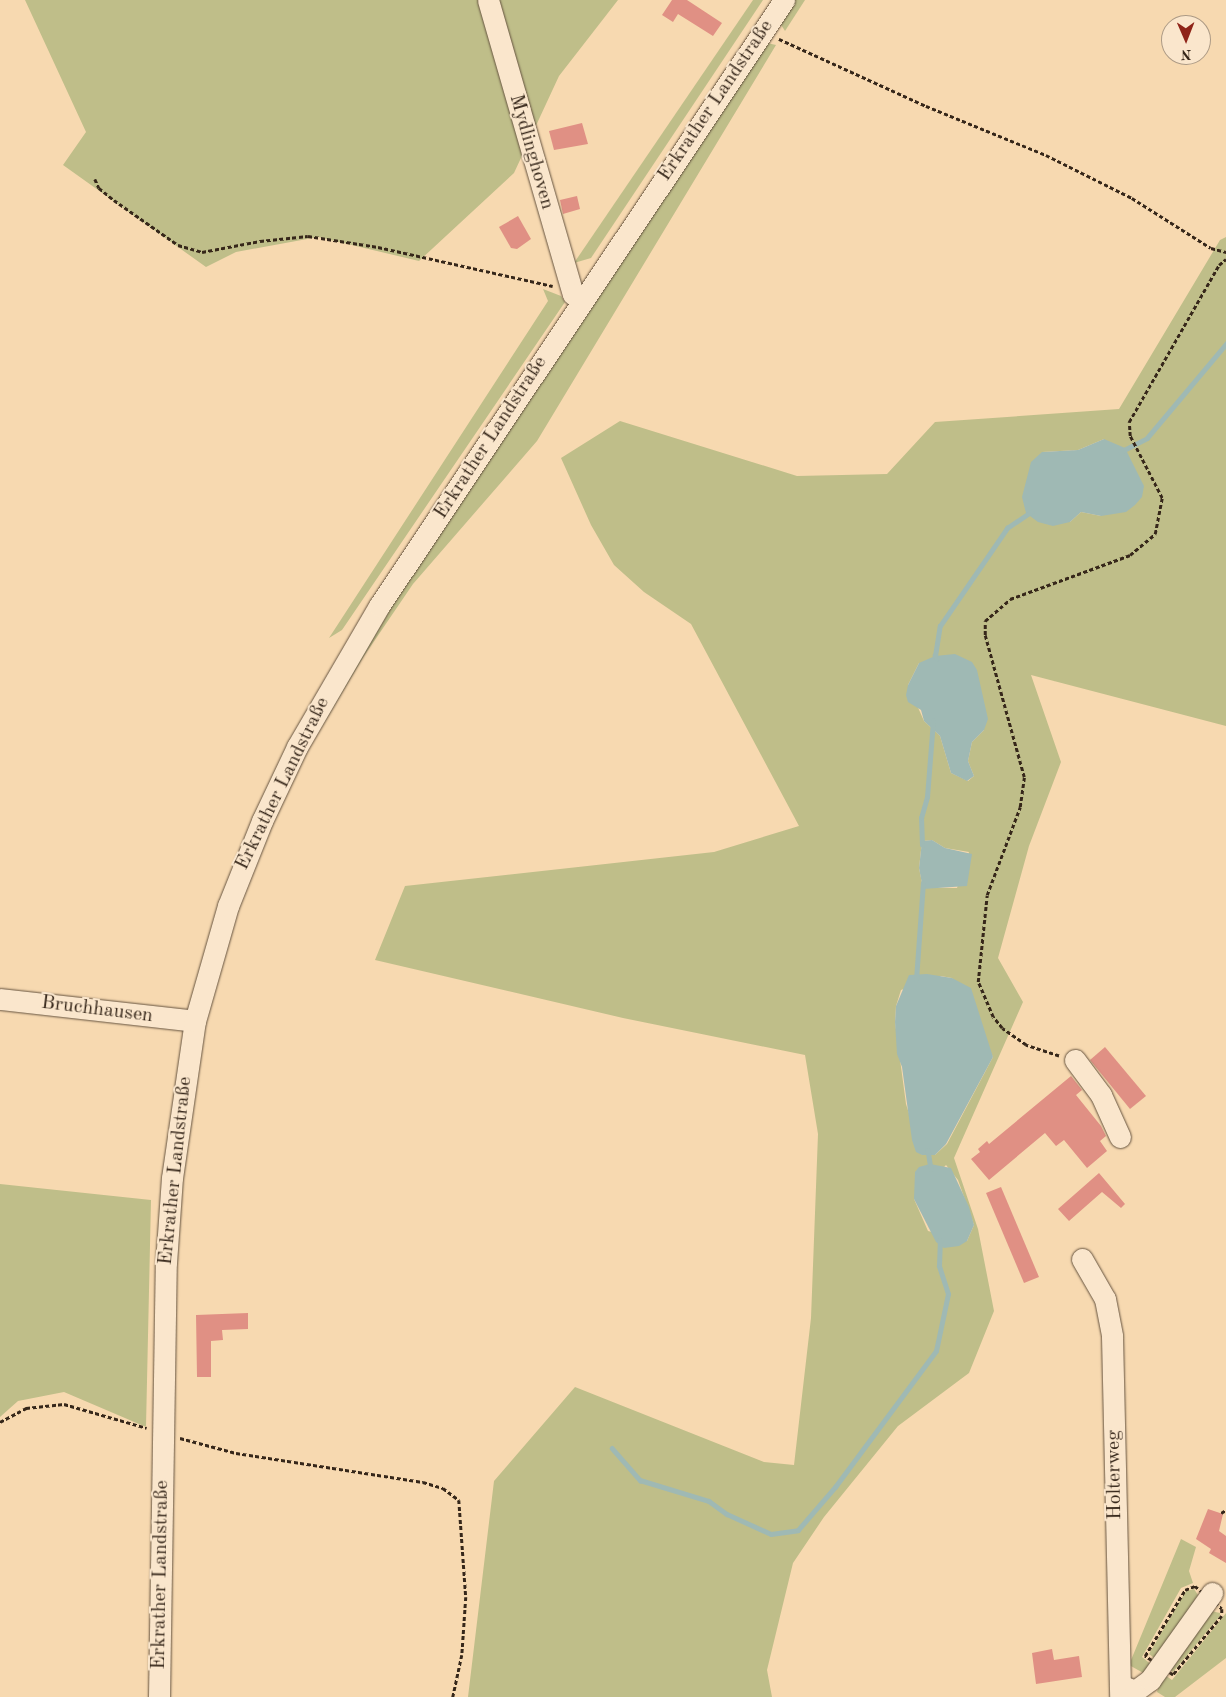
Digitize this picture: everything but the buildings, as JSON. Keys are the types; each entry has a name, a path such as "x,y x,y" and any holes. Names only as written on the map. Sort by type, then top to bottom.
{"street":[{"name":"Mydlinghoven","path":"488,0 577,297"},
{"name":"Erkrather Landstraße","path":"159,1697 155,1427 172,1178 194,1021 240,872 296,747 379,606 577,297 784,0"},
{"name":"Bruchhausen","path":"0,999 194,1021"},
{"path":"1074,1060 1101,1095 1120,1136"},
{"name":"Holterweg","path":"1082,1259 1105,1299 1112,1336 1120,1691"},
{"path":"1120,1691 1135,1691 1150,1680 1212,1593"}],"path":[{"path":"764,30 926,106 1046,155 1132,198 1211,248 1226,252"},
{"path":"95,179 99,188 109,196 178,245 202,252 260,241 308,236 378,247 491,271 577,297"},
{"path":"1074,1060 1026,1045 1002,1028 993,1016 978,982 987,895 1020,807 1024,777 985,635 985,621 1010,599 1130,555 1155,534 1162,498 1130,436 1129,422 1220,265 1226,259"},
{"path":"0,1422 26,1408 64,1404 155,1427 236,1453 424,1482 443,1488 459,1500 466,1597 462,1654 454,1697"},
{"path":"1220,1513 1226,1510"}],"shaded area":[{"path":"25,0 618,0 559,76 514,173 419,261 318,237 236,252 206,267 63,165 86,132"},
{"path":"753,0 763,0 591,258 574,263"},
{"path":"791,0 805,0 785,31 778,20"},
{"path":"767,43 776,45 537,441 413,584 364,656 321,728 354,663 412,568"},
{"path":"1226,237 1226,726 1031,675 1061,762 1029,846 998,958 1023,1002 954,1158 978,1229 994,1311 969,1373 898,1426 824,1517 793,1563 767,1670 772,1697 468,1697 494,1481 575,1387 764,1462 794,1465 811,1318 818,1134 805,1055 623,1018 375,960 405,886 714,852 799,826 691,624 644,592 614,565 591,525 561,458 620,421 797,476 887,474 935,422 1119,409 1220,240","holes":["1104,439 1101,516 1081,512 1070,522 1042,452 1078,450","919,663 984,730 972,742 968,761 974,776 968,781 951,773 940,736 924,721 908,685","932,840 945,848 969,852 957,888 923,888 919,868 922,841","941,976 952,978 993,1057 947,1144 935,1155 922,1155 906,1104 895,1022 896,1006 901,990","946,1165 958,1180 974,1225 967,1241 928,1231 914,1199"]},
{"path":"543,289 561,296 565,302 342,630 329,638 548,301"},
{"path":"0,1184 151,1200 146,1427 64,1392 18,1401 0,1417"},
{"path":"1181,1539 1196,1547 1189,1571 1193,1583 1181,1588 1142,1657 1153,1666 1147,1675 1129,1665"},
{"path":"1194,1589 1198,1595 1157,1660 1149,1654 1186,1591"},
{"path":"1211,1611 1220,1613 1220,1616 1173,1672 1165,1666"},
{"path":"1226,1613 1226,1658 1175,1697 1165,1697 1157,1692 1162,1673 1172,1680"}],"water":[{"path":"1104,439 1125,448 1144,486 1142,497 1135,505 1126,512 1101,516 1081,512 1070,522 1053,526 1038,522 1026,513 1022,497 1031,462 1042,452 1078,450"},
{"path":"955,654 972,662 977,670 988,719 984,730 972,742 968,761 974,776 967,781 951,773 940,736 924,721 921,710 908,702 906,695 908,685 919,663 935,656"},
{"path":"932,840 945,848 972,854 967,886 923,889 919,868 922,841"},
{"path":"927,974 952,978 971,988 993,1057 946,1144 935,1155 922,1155 916,1152 912,1140 902,1067 897,1054 895,1022 896,1006 909,975"},
{"path":"930,1164 951,1168 969,1207 974,1225 967,1241 959,1246 944,1248 936,1242 914,1199 915,1172 919,1167"}],"waterway":[{"path":"1120,452 1147,438 1226,344"},
{"path":"937,659 935,656 940,626 1007,528 1031,512"},
{"path":"922,845 921,818 927,797 933,721"},
{"path":"916,980 923,883"},
{"path":"928,1150 931,1169"},
{"path":"612,1448 640,1480 709,1501 727,1514 771,1534 798,1530 835,1487 936,1351 948,1294 939,1266 940,1241"}]}
